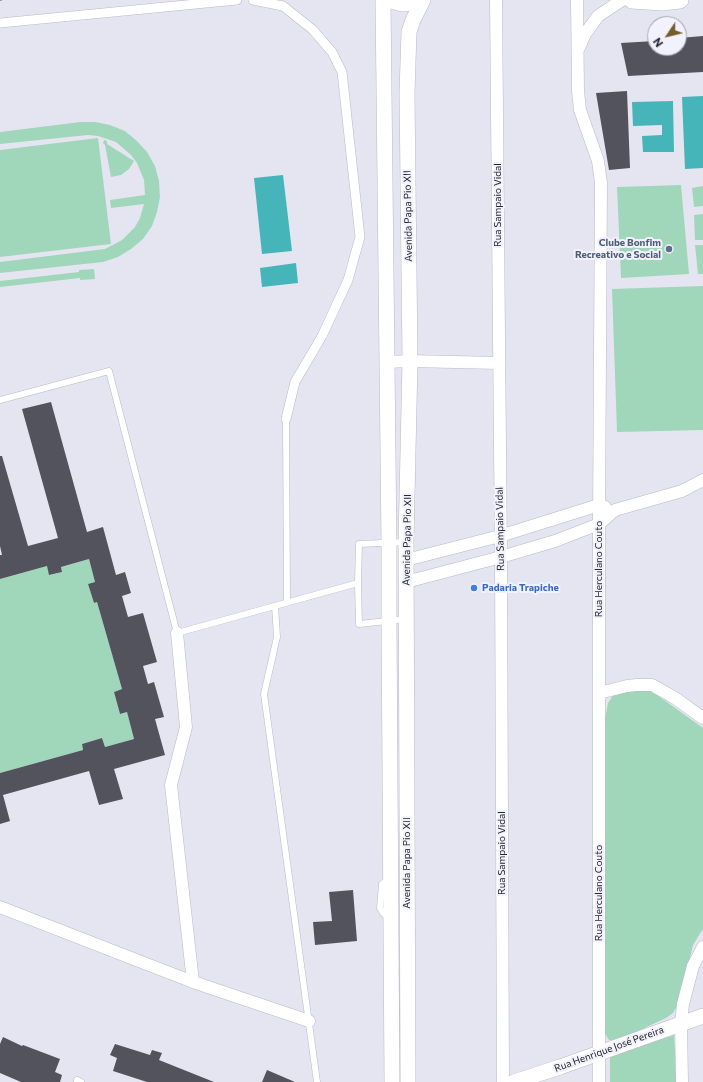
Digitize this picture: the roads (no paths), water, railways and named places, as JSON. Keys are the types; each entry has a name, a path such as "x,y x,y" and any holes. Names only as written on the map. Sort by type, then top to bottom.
{"main road":[{"path":"395,0 403,2 418,0"},
{"path":"632,0 662,2 680,0"}],"street":[{"path":"0,23 237,0"},
{"path":"253,0 283,6 312,29 332,52 342,72 360,237 348,280 322,336 295,382 286,419"},
{"name":"Avenida Papa Pio XII","path":"384,0 392,1082"},
{"name":"Avenida Papa Pio XII","path":"408,1082 406,542 410,361 407,94 409,32 423,0"},
{"name":"Rua Sampaio Vidal","path":"496,0 501,557 503,1082"},
{"name":"Rua Herculano Couto","path":"577,0 577,59 580,110 598,160 601,183 599,505 599,1082"},
{"name":"Rua Herculano Couto","path":"577,59 585,34 598,16 622,0"},
{"path":"387,362 410,361 499,363"},
{"path":"406,582 555,541 599,524 615,510 682,491 703,480"},
{"path":"406,560 500,536 599,505 615,510"},
{"path":"177,633 186,727 171,785 194,982"},
{"path":"599,693 632,685 652,685 675,698 703,718"},
{"path":"390,782 407,782"},
{"path":"0,908 194,982 309,1021"},
{"path":"682,1082 681,1024 683,1004 693,966 703,947"},
{"path":"391,956 407,956"},
{"name":"Rua Henrique José Pereira","path":"514,1082 703,1016"}],"lane":[{"path":"0,400 109,371 177,633 358,583"},
{"path":"286,419 287,602"},
{"path":"406,542 389,544 358,544 359,624 406,619"},
{"path":"275,606 277,637 264,694 317,1082"},
{"path":"76,1082 77,1080 81,1082"}],"water":[{"path":"703,96 703,168 685,169 682,97"},
{"path":"673,101 674,152 643,152 642,136 662,135 662,125 633,126 632,102"},
{"path":"283,175 292,251 262,254 254,178"},
{"path":"296,263 298,283 262,287 260,268"}],"place":[{"name":"Clube Bonfim Recreativo e Social","path":"669,249"},
{"name":"Padaria Trapiche","path":"474,588"}]}
